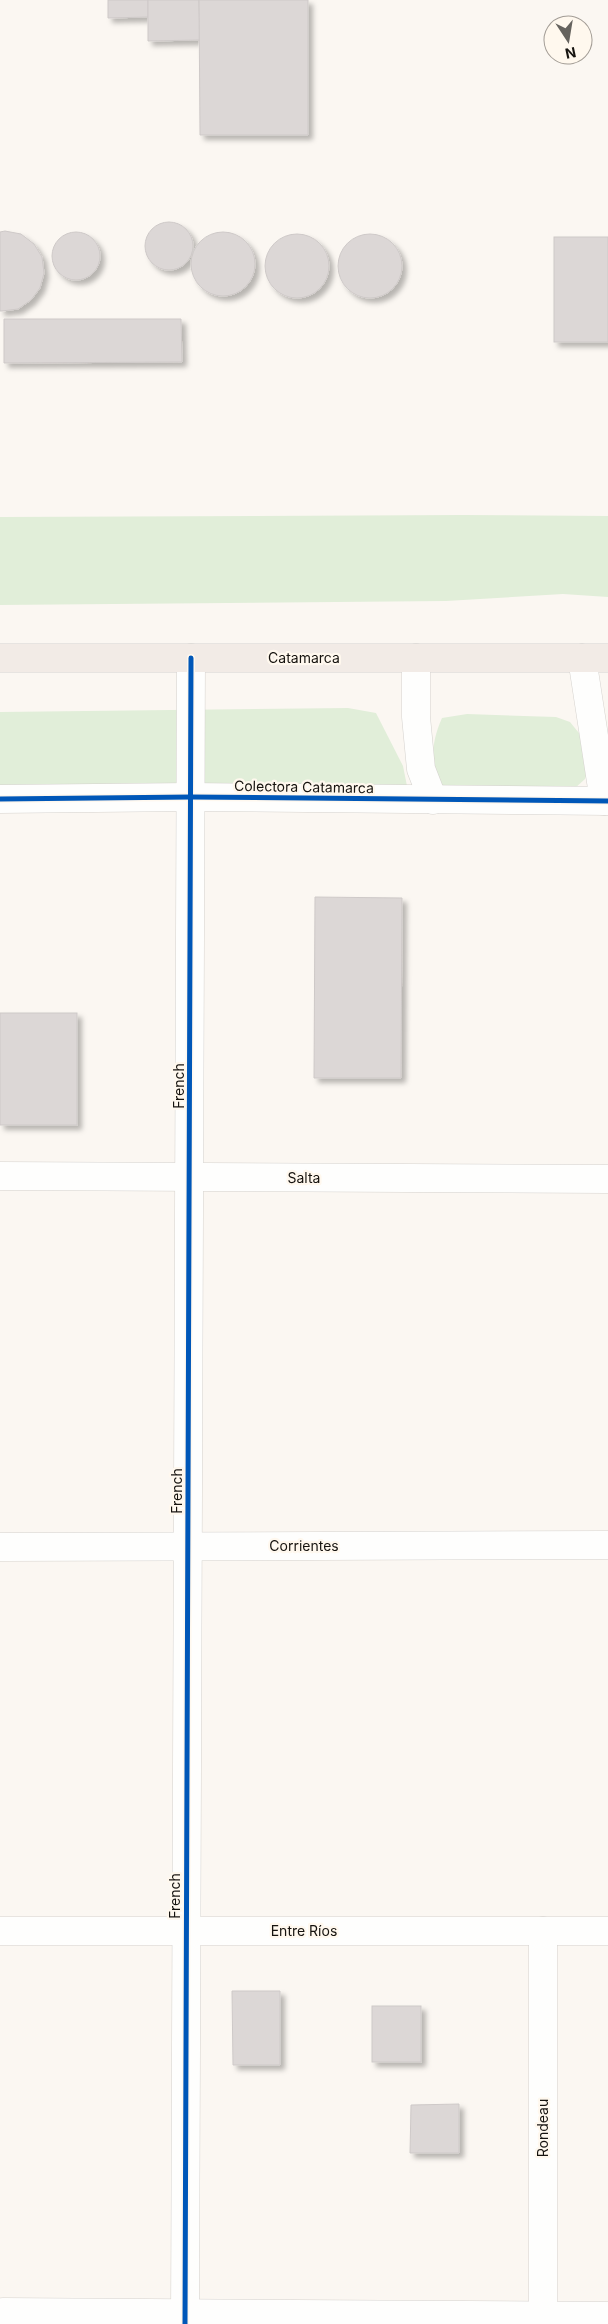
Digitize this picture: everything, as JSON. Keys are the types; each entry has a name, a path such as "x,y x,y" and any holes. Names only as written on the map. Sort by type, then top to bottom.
{"main road":[{"name":"Catamarca","path":"0,658 595,658"}],"street":[{"name":"French","path":"185,2319 191,1178 191,658"},
{"path":"416,658 416,717 421,769 433,800"},
{"path":"595,658 601,770 606,801"},
{"name":"Colectora Catamarca","path":"0,799 191,797 606,801"},
{"name":"Salta","path":"0,1176 608,1179"},
{"name":"Corrientes","path":"0,1547 608,1545"},
{"name":"Entre Ríos","path":"0,1931 608,1931"},
{"name":"Rondeau","path":"542,1931 543,2320"},
{"path":"3,2312 185,2319 543,2320 608,2316"}],"green space":[{"path":"608,516 608,597 563,594 446,601 0,605 0,517"},
{"path":"348,708 376,713 403,766 407,786 0,789 0,712"},
{"path":"467,714 556,717 570,722 583,738 590,764 585,779 574,789 437,787 433,752 442,718"}],"building":[{"path":"108,0 148,0 148,17 108,18"},
{"path":"148,0 199,0 200,40 148,41"},
{"path":"199,0 308,0 308,135 200,135"},
{"path":"169,222 178,224 186,229 191,237 193,246 191,255 186,263 178,268 169,270 160,268 152,263 147,255 145,246 147,237 152,229 160,224"},
{"path":"0,232 21,234 34,244 42,257 44,273 40,288 31,300 18,309 0,311"},
{"path":"76,232 85,234 93,239 98,247 100,256 98,265 93,273 85,278 76,280 67,278 59,273 54,265 52,256 54,247 59,239 67,234"},
{"path":"223,232 241,238 249,246 255,264 249,282 241,290 223,296 205,290 197,282 191,264 197,246 205,238"},
{"path":"297,234 315,240 323,248 329,266 323,284 315,292 297,298 279,292 271,284 265,266 271,248 279,240"},
{"path":"370,234 388,240 396,248 402,266 396,284 388,292 370,298 352,292 344,284 338,266 344,248 352,240"},
{"path":"554,237 608,237 608,342 554,342"},
{"path":"4,319 181,319 182,362 4,363"},
{"path":"315,897 402,898 401,1078 314,1078"},
{"path":"0,1013 77,1013 77,1125 0,1125"},
{"path":"232,1991 280,1991 280,2065 233,2065"},
{"path":"372,2006 421,2006 421,2062 372,2062"},
{"path":"459,2104 459,2153 410,2153 411,2105"}],"cycle path":[{"path":"185,2324 191,658"},
{"path":"0,799 191,797 608,801"}]}
